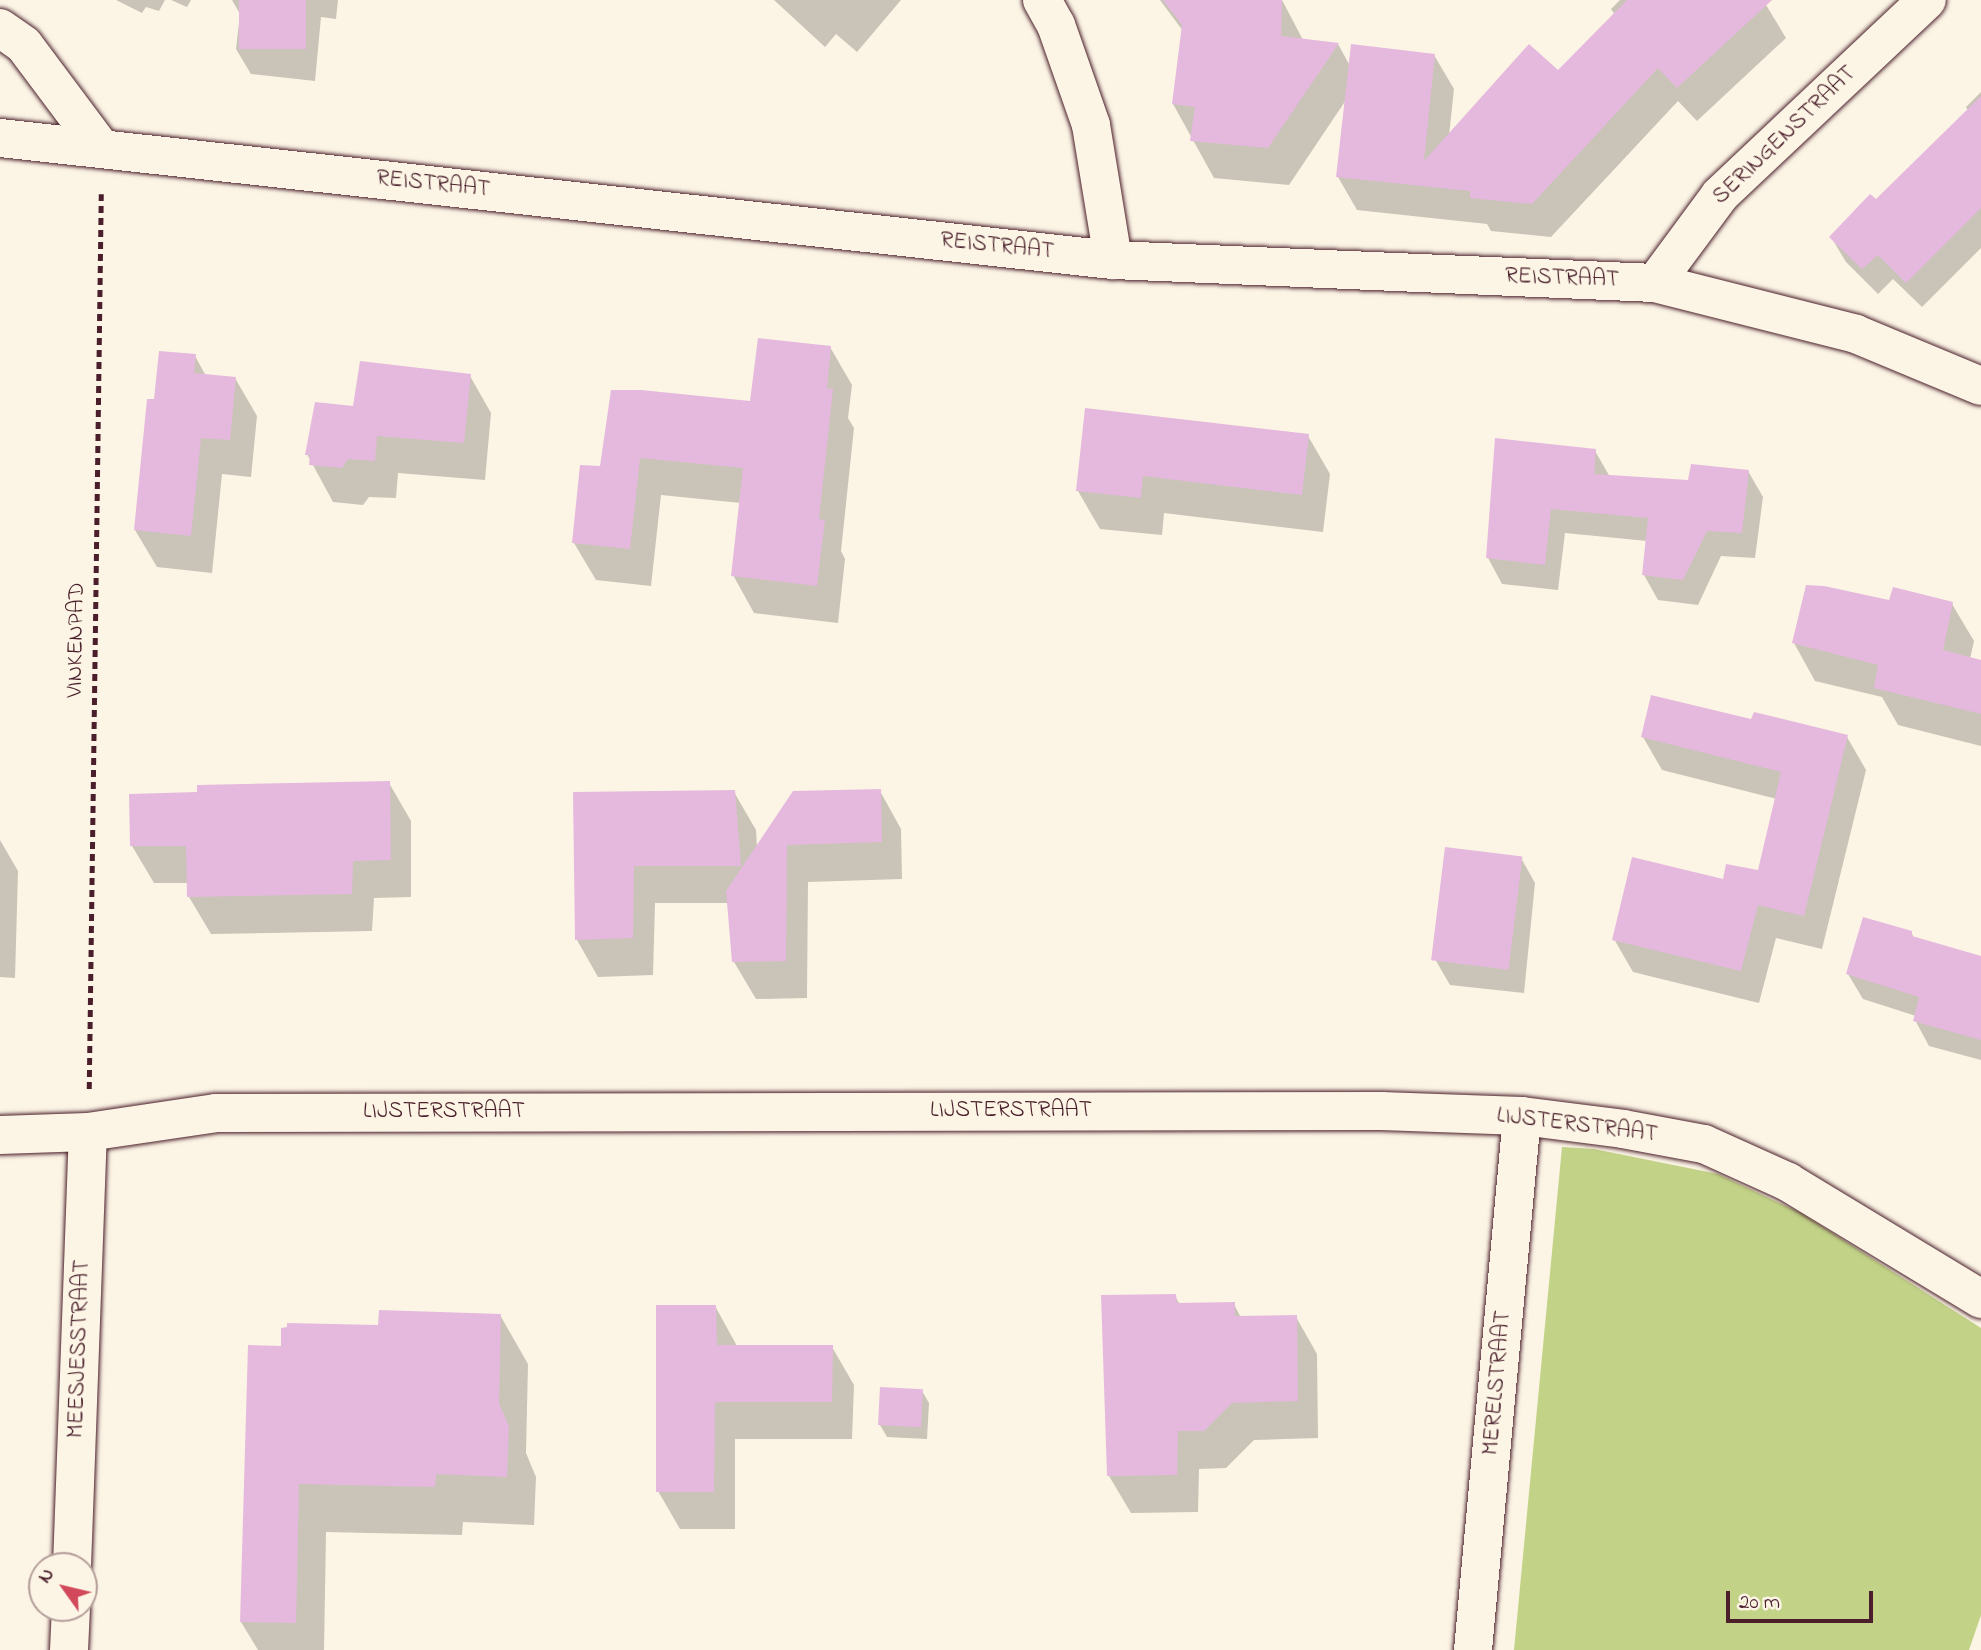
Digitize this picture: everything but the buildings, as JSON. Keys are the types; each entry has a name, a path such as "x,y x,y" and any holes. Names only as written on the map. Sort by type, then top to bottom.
{"street":[{"path":"1042,0 1056,25 1091,125 1113,260"},
{"name":"SERINGENSTRAAT","path":"1655,283 1720,195 1927,0"},
{"path":"0,28 24,45 101,148"},
{"name":"REISTRAAT","path":"0,138 1113,260 1655,283 1856,334 1981,386"},
{"name":"LIJSTERSTRAAT","path":"0,1135 89,1132 230,1113 1381,1111 1522,1116 1623,1129 1704,1144 1788,1182 1981,1298"},
{"name":"MERELSTRAAT","path":"1474,1650 1522,1116"},
{"name":"MEESJESSTRAAT","path":"73,1552 89,1132"},
{"path":"69,1650 70,1622"}],"path":[{"name":"VINKENPAD","path":"89,1132 101,148"}],"green space":[{"path":"1562,1147 1594,1149 1718,1174 1801,1213 1981,1328 1981,1615 1969,1650 1514,1650"}]}
